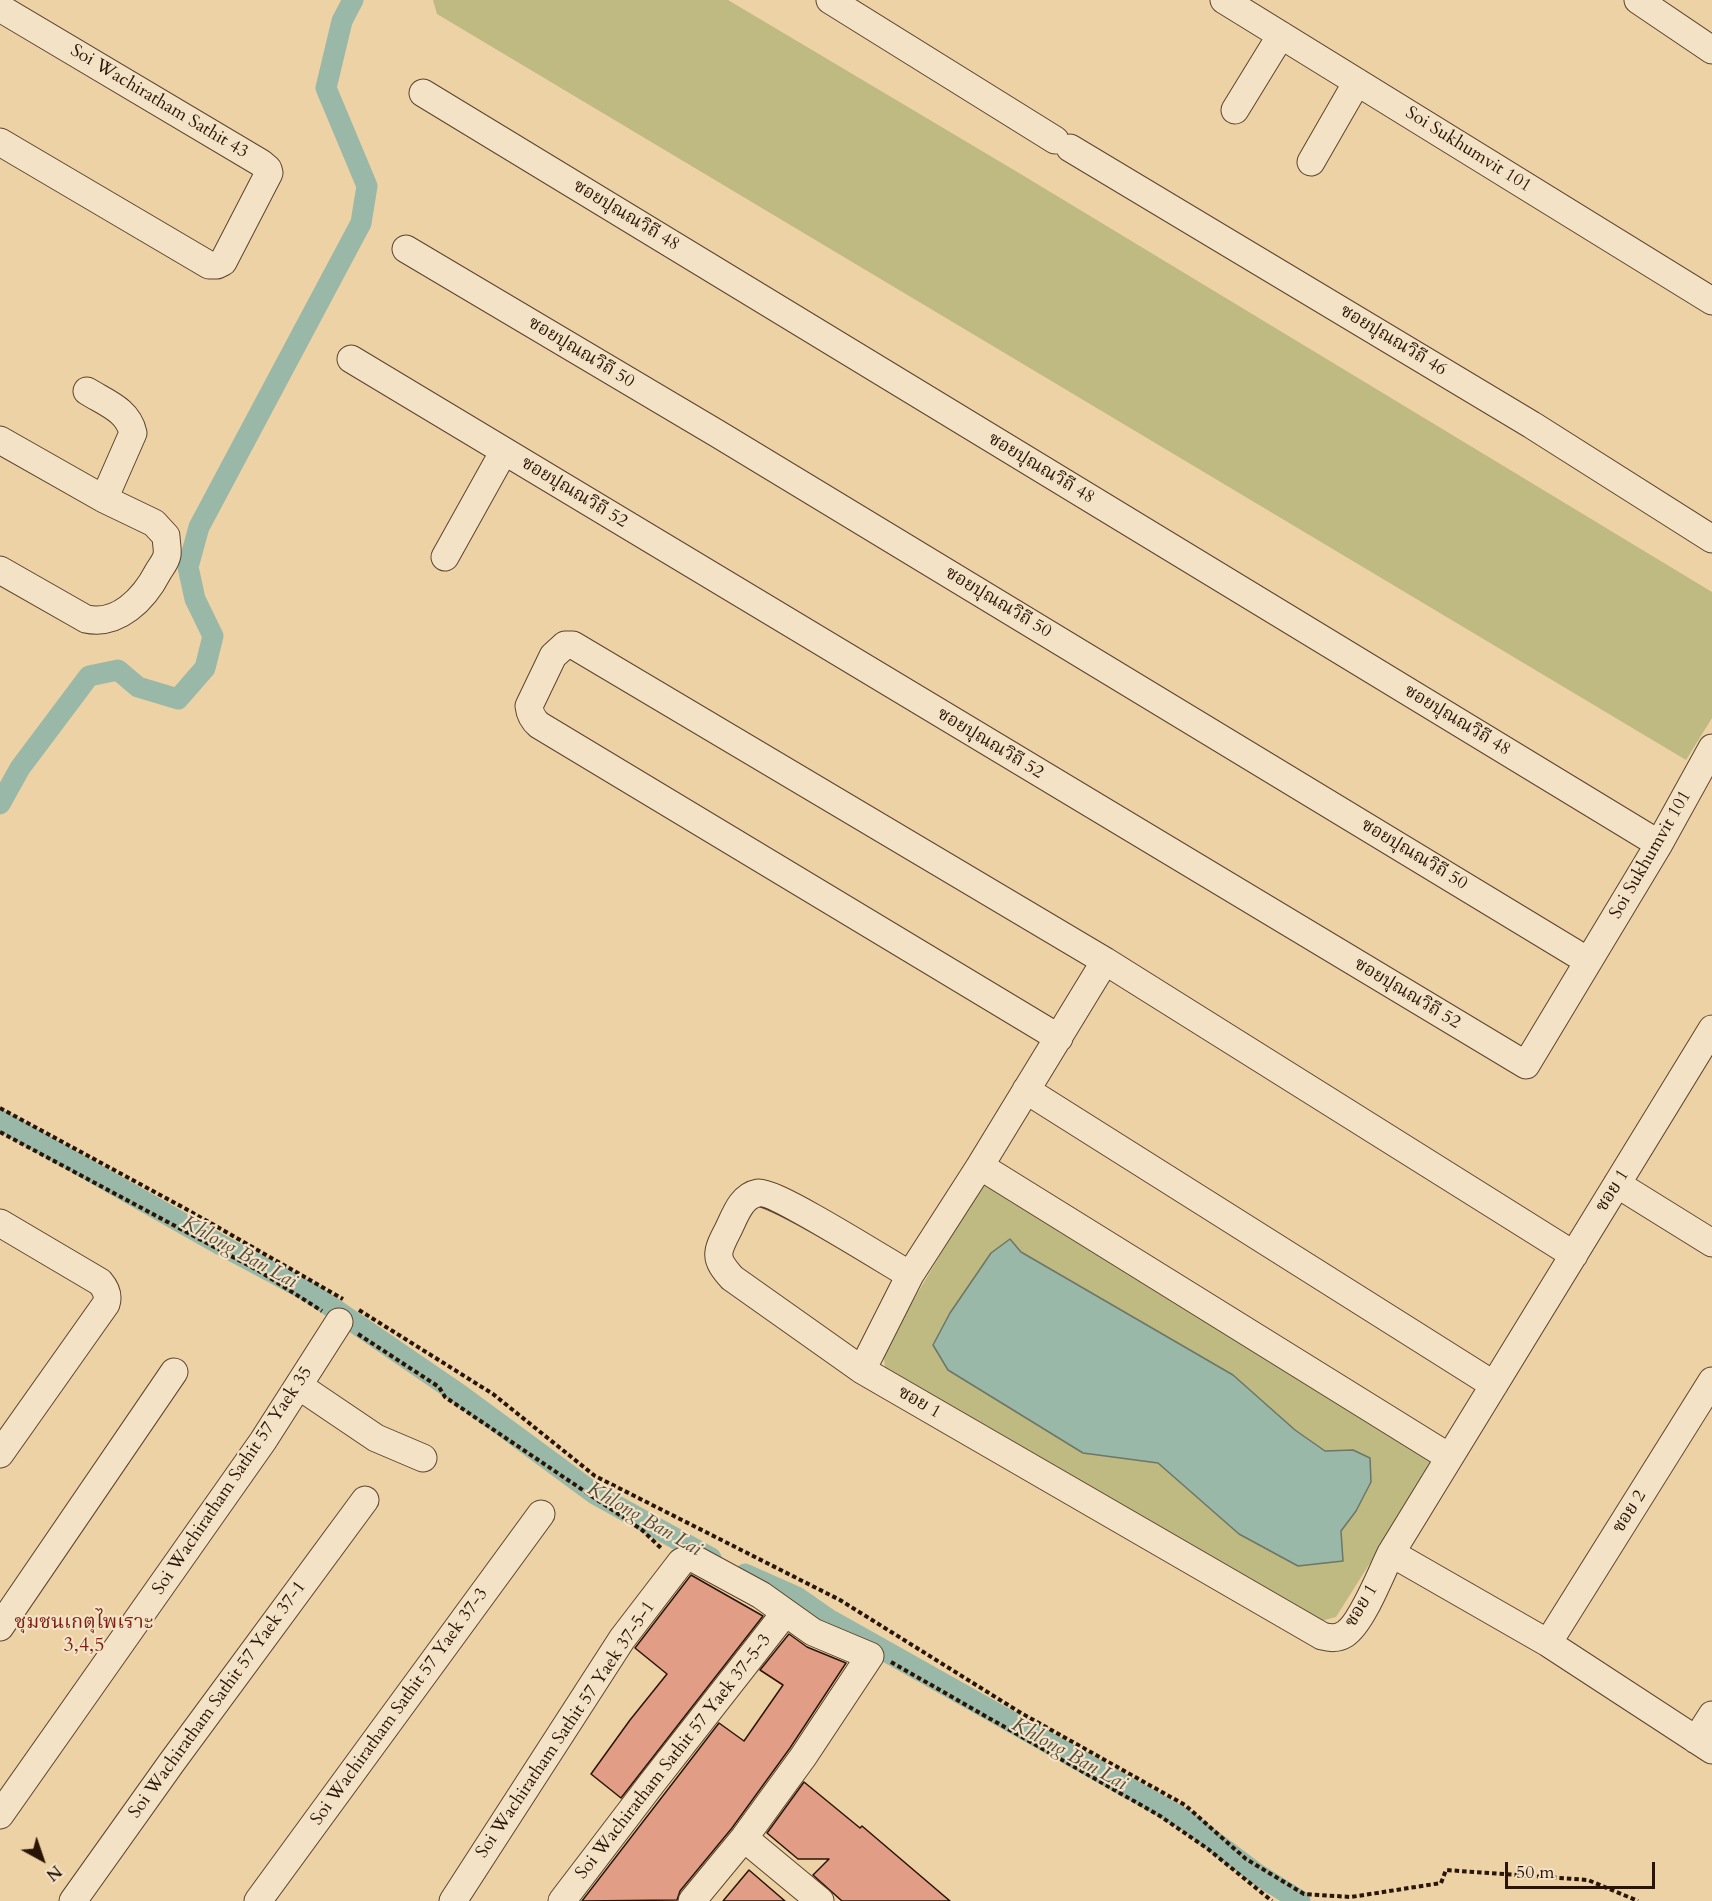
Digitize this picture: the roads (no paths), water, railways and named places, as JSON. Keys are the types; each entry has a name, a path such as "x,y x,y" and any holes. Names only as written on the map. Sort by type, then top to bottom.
{"street":[{"name":"ซอยปุณณวิถี 46","path":"830,0 1063,144 1532,425 1712,540"},
{"name":"Soi Sukhumvit 101","path":"1224,0 1712,301"},
{"path":"1638,0 1712,50"},
{"name":"Soi Wachiratham Sathit 43","path":"0,8 261,163 269,173 223,262 209,265 0,142"},
{"path":"1235,110 1281,35"},
{"path":"1311,162 1357,82"},
{"name":"ซอยปุณณวิถี 48","path":"423,93 1659,844"},
{"name":"ซอยปุณณวิถี 50","path":"406,249 718,434 1587,961"},
{"name":"ซอยปุณณวิถี 52","path":"351,359 1526,1065 1587,961"},
{"path":"87,391 123,413 130,422 133,433 104,499"},
{"path":"0,440 104,499 154,523 166,536 166,556 155,578 140,599 116,617 98,622 86,620 0,570"},
{"path":"445,557 504,452"},
{"path":"1059,1038 539,725 533,720 529,706 553,656 565,645 573,645 1105,961 1574,1255"},
{"name":"Soi Sukhumvit 101","path":"1587,961 1659,844 1712,748"},
{"path":"862,1370 910,1275 980,1166 1105,961"},
{"name":"ซอย 1","path":"910,1275 764,1193 749,1196 741,1203 718,1248 718,1257 732,1278 862,1370 1322,1636 1335,1638 1345,1634 1358,1621 1391,1553 1712,1029"},
{"path":"1026,1090 1494,1385"},
{"path":"980,1166 1449,1457"},
{"path":"1617,1184 1712,1243"},
{"path":"0,1223 100,1282 108,1298 0,1454"},
{"name":"Soi Wachiratham Sathit 57 Yaek 35","path":"0,1815 263,1441 347,1310"},
{"path":"0,1627 174,1372"},
{"name":"ซอย 2","path":"1548,1643 1712,1382"},
{"path":"299,1386 376,1438 423,1458"},
{"name":"Soi Wachiratham Sathit 57 Yaek 37-1","path":"73,1901 365,1500"},
{"name":"Soi Wachiratham Sathit 57 Yaek 37-3","path":"258,1901 542,1514"},
{"path":"1391,1553 1548,1643 1704,1745 1712,1715"},
{"name":"Soi Wachiratham Sathit 57 Yaek 37-5-1","path":"453,1901 622,1639 681,1562 691,1557 761,1595 813,1632 879,1648 744,1838"},
{"name":"Soi Wachiratham Sathit 57 Yaek 37-5-3","path":"562,1901 785,1613"},
{"path":"692,1901 744,1838 820,1901"}],"waterway":[{"path":"0,804 20,768 89,676 118,670 138,687 178,699 205,668 213,636 195,599 188,567 199,527 361,223 367,186 326,88 342,21 353,0"},
{"name":"Khlong Ban Lai","path":"0,1120 221,1245 311,1293 459,1394 595,1494 711,1558"},
{"name":"Khlong Ban Lai","path":"745,1574 797,1597 830,1620 1184,1819 1257,1874 1300,1901"}],"district":[{"name":"ชุมชนเกตุไพเราะ 3,4,5","path":"84,1634"}]}
